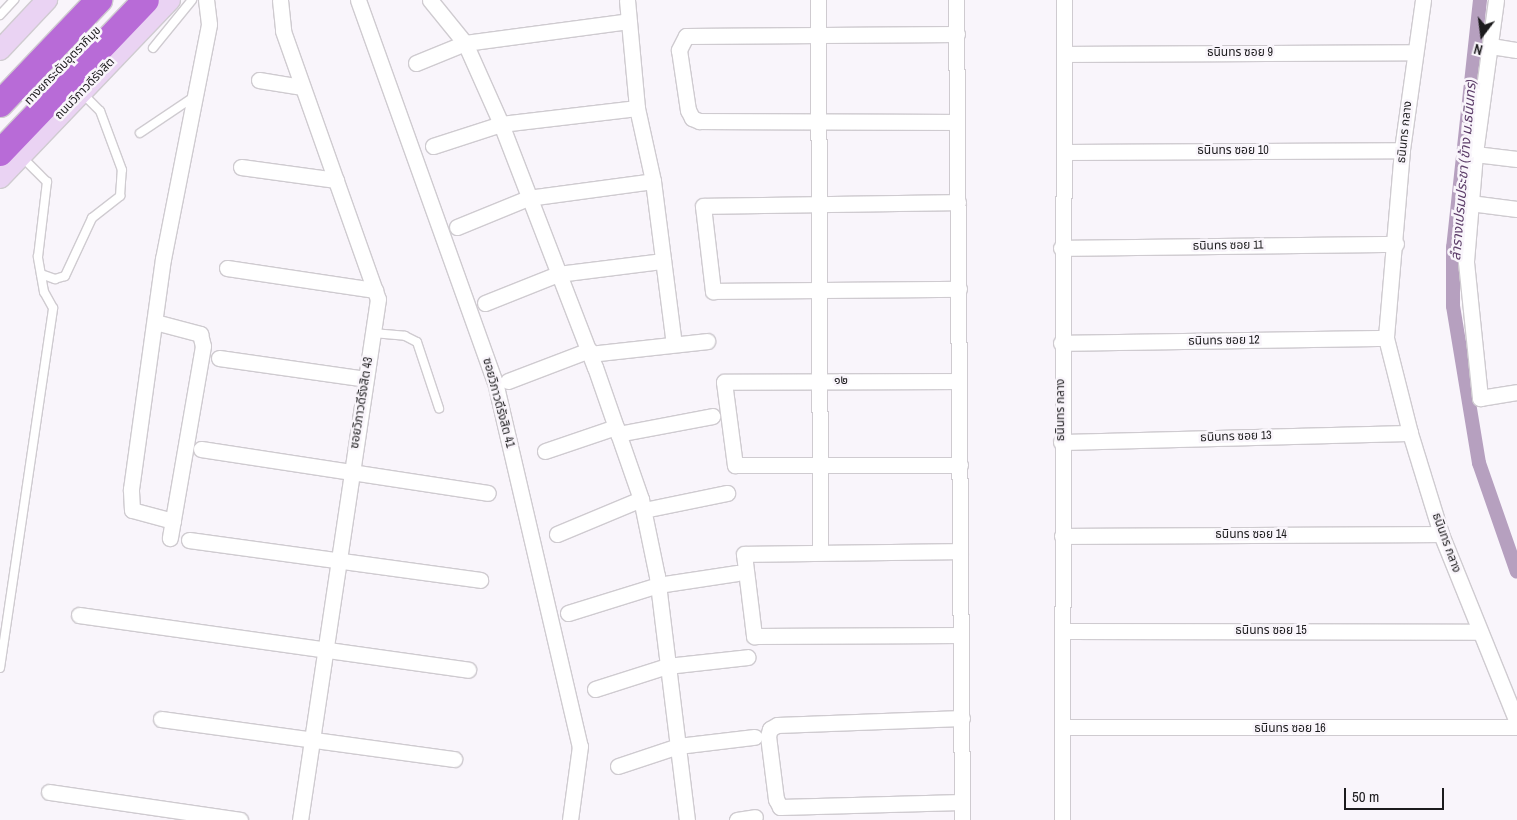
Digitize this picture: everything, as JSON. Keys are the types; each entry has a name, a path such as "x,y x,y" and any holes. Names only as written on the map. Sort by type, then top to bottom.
{"highway":[{"path":"0,84 79,0"},
{"name":"ทางยกระดับอุตราภิมุข","path":"0,104 98,0"},
{"name":"ทางยกระดับอุตราภิมุข","path":"0,132 126,0"},
{"name":"ถนนวิภาวดีรังสิต","path":"7,156 146,0"},
{"path":"7,156 74,102"}],"main road":[{"path":"0,50 47,0"},
{"name":"ถนนวิภาวดีรังสิต","path":"74,102 170,0"},
{"name":"ถนนวิภาวดีรังสิต","path":"0,178 7,156"}],"street":[{"path":"173,521 139,514 131,505 163,259 209,24 206,0"},
{"name":"ซอยวิภาวดีรังสิต 43","path":"280,0 283,31 378,299 300,820"},
{"name":"ซอยวิภาวดีรังสิต 41","path":"358,0 495,382 580,746 570,820"},
{"path":"430,0 465,43 501,124 528,198 590,352 643,504 658,585 687,820"},
{"path":"627,0 637,108 653,181 674,344"},
{"path":"818,0 820,552"},
{"path":"956,0 962,820"},
{"name":"ธนินทร กลาง","path":"1062,820 1061,248 1064,152 1064,0"},
{"name":"ธนินทร กลาง","path":"1423,0 1414,52 1402,150 1396,244 1386,338 1410,433 1441,534 1517,722"},
{"path":"1496,0 1475,154 1466,262 1480,398 1517,392"},
{"path":"416,63 465,43 629,21"},
{"path":"957,34 686,36 679,50 688,110 692,118 707,122 957,122"},
{"path":"1491,46 1517,50"},
{"name":"ธนินทร ซอย 9","path":"1065,54 1414,52"},
{"path":"259,80 302,87"},
{"path":"433,146 501,124 637,108"},
{"name":"ธนินทร ซอย 10","path":"1064,152 1402,150"},
{"path":"1475,154 1517,160"},
{"path":"241,167 336,180"},
{"path":"457,227 528,198 653,181"},
{"path":"958,202 703,206 713,291 959,290"},
{"path":"1470,202 1517,209"},
{"name":"ธนินทร ซอย 11","path":"1061,248 1396,244"},
{"path":"485,303 558,274 664,262"},
{"path":"227,268 375,290"},
{"path":"155,322 200,334 203,346 170,538"},
{"name":"ธนินทร ซอย 12","path":"1061,343 1386,338"},
{"path":"508,381 590,352 707,341"},
{"path":"219,358 366,379"},
{"name":"๑๒","path":"820,467 735,465 724,382 959,381"},
{"path":"545,451 617,431 712,416"},
{"name":"ธนินทร ซอย 13","path":"1061,442 1410,433"},
{"path":"201,449 352,470 488,492"},
{"path":"820,467 960,465"},
{"path":"557,534 643,504 727,493"},
{"name":"ธนินทร ซอย 14","path":"1062,536 1441,534"},
{"path":"190,540 480,580"},
{"path":"960,551 744,554 754,636 961,635"},
{"path":"568,612 658,585 737,573"},
{"path":"79,615 468,670"},
{"name":"ธนินทร ซอย 15","path":"1062,630 1480,632"},
{"path":"595,689 668,666 748,657"},
{"path":"161,718 312,741 454,758"},
{"path":"962,718 777,725 770,729 768,736 776,799 780,807 962,802"},
{"name":"ธนินทร ซอย 16","path":"1062,727 1517,727"},
{"path":"618,766 678,746 754,737"},
{"path":"49,792 240,820"},
{"path":"737,820 755,817"}],"lane":[{"path":"0,15 14,0"},
{"path":"153,48 192,0"},
{"path":"140,133 196,95"},
{"path":"41,274 55,279 65,276 92,218 120,196 122,170 100,111 74,102"},
{"path":"0,668 10,611 53,308 44,292 38,257 47,182 7,156"},
{"path":"373,333 405,336 417,342 439,408"},
{"path":"0,610 10,611"}],"waterway":[{"name":"ลำรางเปรมประชา (ข้าง ม.ธนินทร)","path":"1480,0 1453,247 1453,306 1479,463 1517,572"}]}
